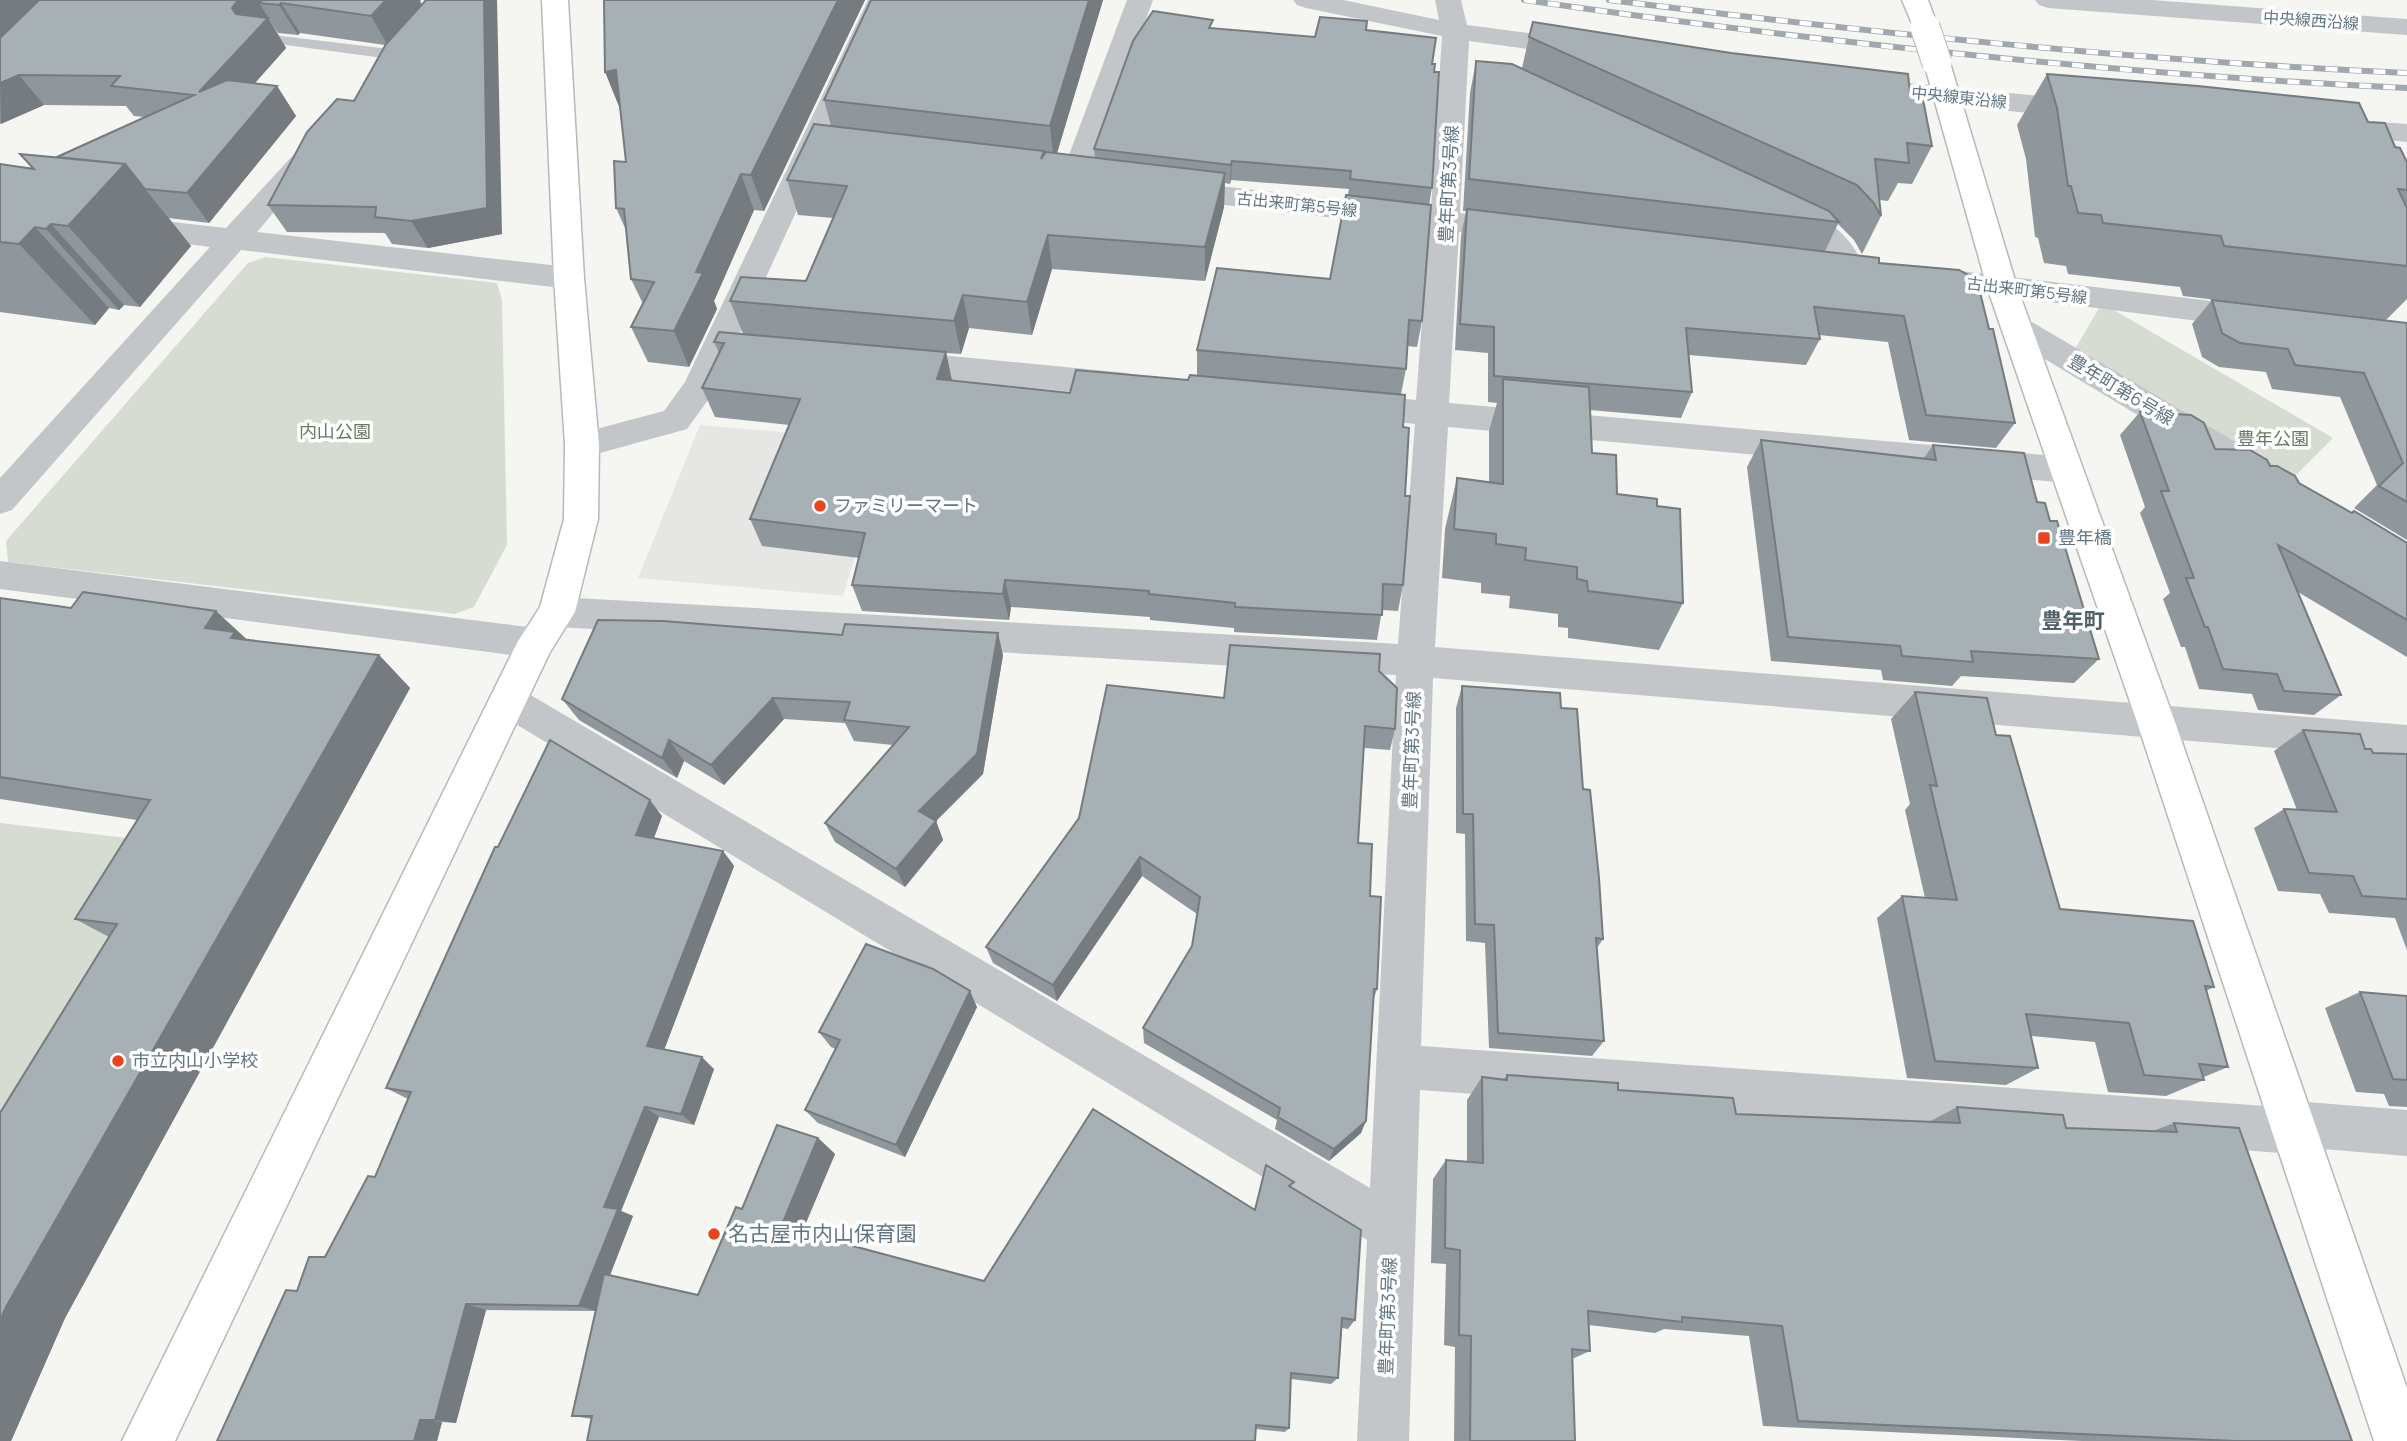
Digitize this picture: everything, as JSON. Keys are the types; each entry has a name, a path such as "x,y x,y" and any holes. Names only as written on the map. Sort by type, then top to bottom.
{"street":[{"path":"148,1441 546,627 581,519 582,445 569,278 555,0"},
{"path":"582,445 675,420 731,347 827,148 881,0"},
{"path":"1074,178 1140,0"},
{"path":"1306,0 1464,53 1602,52"},
{"name":"豊年町第3号線","path":"1383,1441 1415,661 1447,221 1464,53 1448,0"},
{"path":"1915,0 1937,62 2002,288 2295,1127 2400,1441"},
{"name":"中央線西沿線","path":"2048,0 2189,6 2407,27"},
{"path":"371,85 406,46"},
{"name":"中央線東沿線","path":"1838,83 1937,62 2110,111"},
{"path":"2312,127 2407,133"},
{"path":"0,501 326,136"},
{"name":"古出来町第5号線","path":"1143,186 1544,232"},
{"name":"古出来町第5号線","path":"1765,204 1826,233 1839,244 1847,258 1862,270 2286,321"},
{"path":"97,224 569,278"},
{"name":"豊年町第6号線","path":"2016,327 2288,490"},
{"path":"869,360 1158,387"},
{"path":"1323,403 2067,470"},
{"path":"0,575 546,627 1415,661 2407,742"},
{"path":"509,701 1392,1228"},
{"path":"1398,1066 2407,1133"}],"lane":[{"path":"293,0 262,37 406,46"}],"shaded area":[{"path":"700,425 890,441 843,596 638,578"}],"green space":[{"name":"内山公園","path":"265,257 497,283 502,300 507,545 474,607 455,614 8,562 6,541 248,263"},
{"name":"豊年公園","path":"2102,303 2333,438 2287,484 2072,354"},
{"path":"0,823 169,843 0,1125"}],"building":[{"path":"39,0 238,0 232,8 236,14 268,18 199,92 227,80 277,86 187,193 145,189 125,164 57,157 194,95 111,86 120,76 19,75 0,83 0,38"},
{"path":"262,0 386,0 371,16 281,3 259,3"},
{"path":"426,0 484,0 487,208 411,221 375,217 376,207 268,205 307,132 337,99 354,101 386,44"},
{"path":"604,0 838,0 751,175 741,174 696,272 703,273 674,331 631,327 654,282 631,279 624,209 616,208 614,161 626,162 616,70 605,72"},
{"path":"871,0 1089,0 1050,126 824,100"},
{"path":"1153,11 1213,20 1209,28 1315,37 1320,17 1367,21 1366,30 1436,38 1432,64 1435,64 1434,72 1439,72 1432,188 1350,179 1351,171 1232,161 1231,165 1094,149 1133,41"},
{"path":"1533,22 1731,53 1908,74 1910,92 1922,94 1932,146 1907,143 1909,163 1875,159 1881,216 1873,202 1857,185 1529,37"},
{"path":"1476,61 1512,64 1829,211 1839,222 1469,179"},
{"path":"2047,74 2359,103 2368,122 2385,123 2395,147 2400,148 2407,162 2407,190 2398,189 2407,208 2407,266 2224,246 2221,236 2103,223 2101,215 2078,213 2071,186 2068,186 2057,108"},
{"path":"814,124 1044,151 1041,159 1046,152 1225,173 1205,247 1048,235 1027,302 963,295 954,321 730,301 741,277 806,281 847,186 787,180"},
{"path":"20,154 125,164 68,226 51,224 46,229 35,227 19,244 0,242 0,164 34,169"},
{"path":"1346,195 1431,205 1422,321 1409,320 1406,369 1197,350 1217,268 1330,279"},
{"path":"1467,209 1879,258 1879,263 1959,270 1977,280 1989,329 1993,329 2015,423 1926,415 1904,316 1814,307 1820,339 1686,328 1692,392 1494,376 1494,327 1460,324"},
{"path":"2212,300 2407,323 2407,502 2379,486 2403,463 2364,373 2295,365 2288,349 2240,343 2222,333"},
{"path":"719,332 946,352 937,379 1070,393 1076,370 1188,380 1190,375 1405,395 1403,427 1409,428 1405,496 1410,496 1403,585 1383,584 1382,615 1235,607 1235,603 1149,594 1149,591 1005,580 1003,594 852,585 865,533 750,519 800,399 702,388 724,343 714,342"},
{"path":"1503,379 1589,387 1592,453 1616,455 1617,494 1657,499 1657,506 1680,509 1683,603 1588,591 1587,581 1577,579 1577,567 1525,560 1526,548 1496,544 1496,534 1454,529 1457,478 1503,484"},
{"path":"2140,412 2191,415 2204,423 2215,449 2250,450 2267,460 2270,466 2277,466 2295,476 2299,483 2352,513 2354,511 2407,543 2407,620 2278,545 2341,695 2284,691 2277,674 2223,669 2186,578 2194,578 2161,491 2169,491"},
{"path":"1761,440 1936,460 1933,445 2024,453 2037,502 2045,503 2050,521 2057,521 2099,659 1971,651 1973,662 1902,656 1900,646 1788,637"},
{"path":"83,592 216,611 205,628 235,632 231,638 379,655 0,1320 0,1113 117,924 75,919 150,800 0,777 0,598 71,608"},
{"path":"598,620 663,621 842,635 845,624 998,633 977,754 919,811 936,821 896,869 825,823 909,727 844,720 850,702 773,698 711,765 669,740 662,758 562,699"},
{"path":"1230,645 1380,654 1379,671 1397,688 1395,729 1365,726 1358,843 1372,844 1370,896 1381,897 1377,989 1374,989 1366,1121 1334,1149 1278,1117 1280,1108 1143,1028 1192,946 1200,897 1140,857 1053,985 986,947 1079,818 1107,685 1224,698"},
{"path":"1462,686 1560,693 1561,708 1577,709 1583,789 1590,790 1599,878 1603,939 1596,938 1604,1041 1498,1033 1494,925 1475,924 1473,814 1463,814"},
{"path":"1915,692 1987,698 1996,735 2010,736 2060,909 2193,921 2214,987 2205,986 2228,1067 2199,1064 2204,1080 2144,1075 2129,1023 2026,1014 2038,1068 1935,1061 1902,896 1957,900 1930,785 1937,786"},
{"path":"2303,730 2360,734 2365,749 2371,749 2373,753 2407,754 2407,899 2362,896 2353,876 2309,873 2284,809 2337,812"},
{"path":"550,740 650,800 636,835 723,851 647,1046 702,1057 681,1114 645,1107 604,1207 618,1209 579,1306 466,1304 435,1420 420,1420 414,1441 217,1441 286,1290 297,1291 309,1257 325,1257 368,1176 375,1177 411,1092 386,1088 495,847 498,847"},
{"path":"866,944 933,969 970,991 896,1145 805,1110 840,1040 819,1032"},
{"path":"2360,992 2407,996 2407,1080 2393,1079"},
{"path":"1507,1075 1618,1083 1618,1090 1733,1098 1736,1114 1960,1123 1957,1107 2063,1115 2066,1128 2177,1132 2174,1123 2239,1128 2352,1441 2235,1441 1798,1421 1782,1326 1682,1317 1682,1322 1588,1311 1590,1351 1572,1349 1575,1441 1470,1441 1471,1336 1459,1335 1460,1250 1445,1248 1446,1160 1483,1163 1482,1077 1507,1080"},
{"path":"1093,1109 1255,1210 1266,1165 1294,1182 1289,1186 1361,1230 1355,1320 1342,1318 1338,1378 1291,1373 1289,1428 1256,1425 1255,1441 587,1441 592,1416 572,1416 604,1274 698,1295 736,1207 742,1209 777,1125 818,1138 783,1222 828,1236 827,1239 984,1281"}],"railway":[{"path":"1524,0 1854,43 1964,54 2185,74 2407,88"},
{"path":"1609,0 2007,44 2207,61 2407,73"}],"place":[{"name":"ファミリーマート","path":"820,506"},
{"name":"豊年橋","path":"2044,538"},
{"name":"市立内山小学校","path":"118,1061"},
{"name":"名古屋市内山保育園","path":"714,1234"}],"district":[{"name":"豊年町","path":"2073,621"}]}
